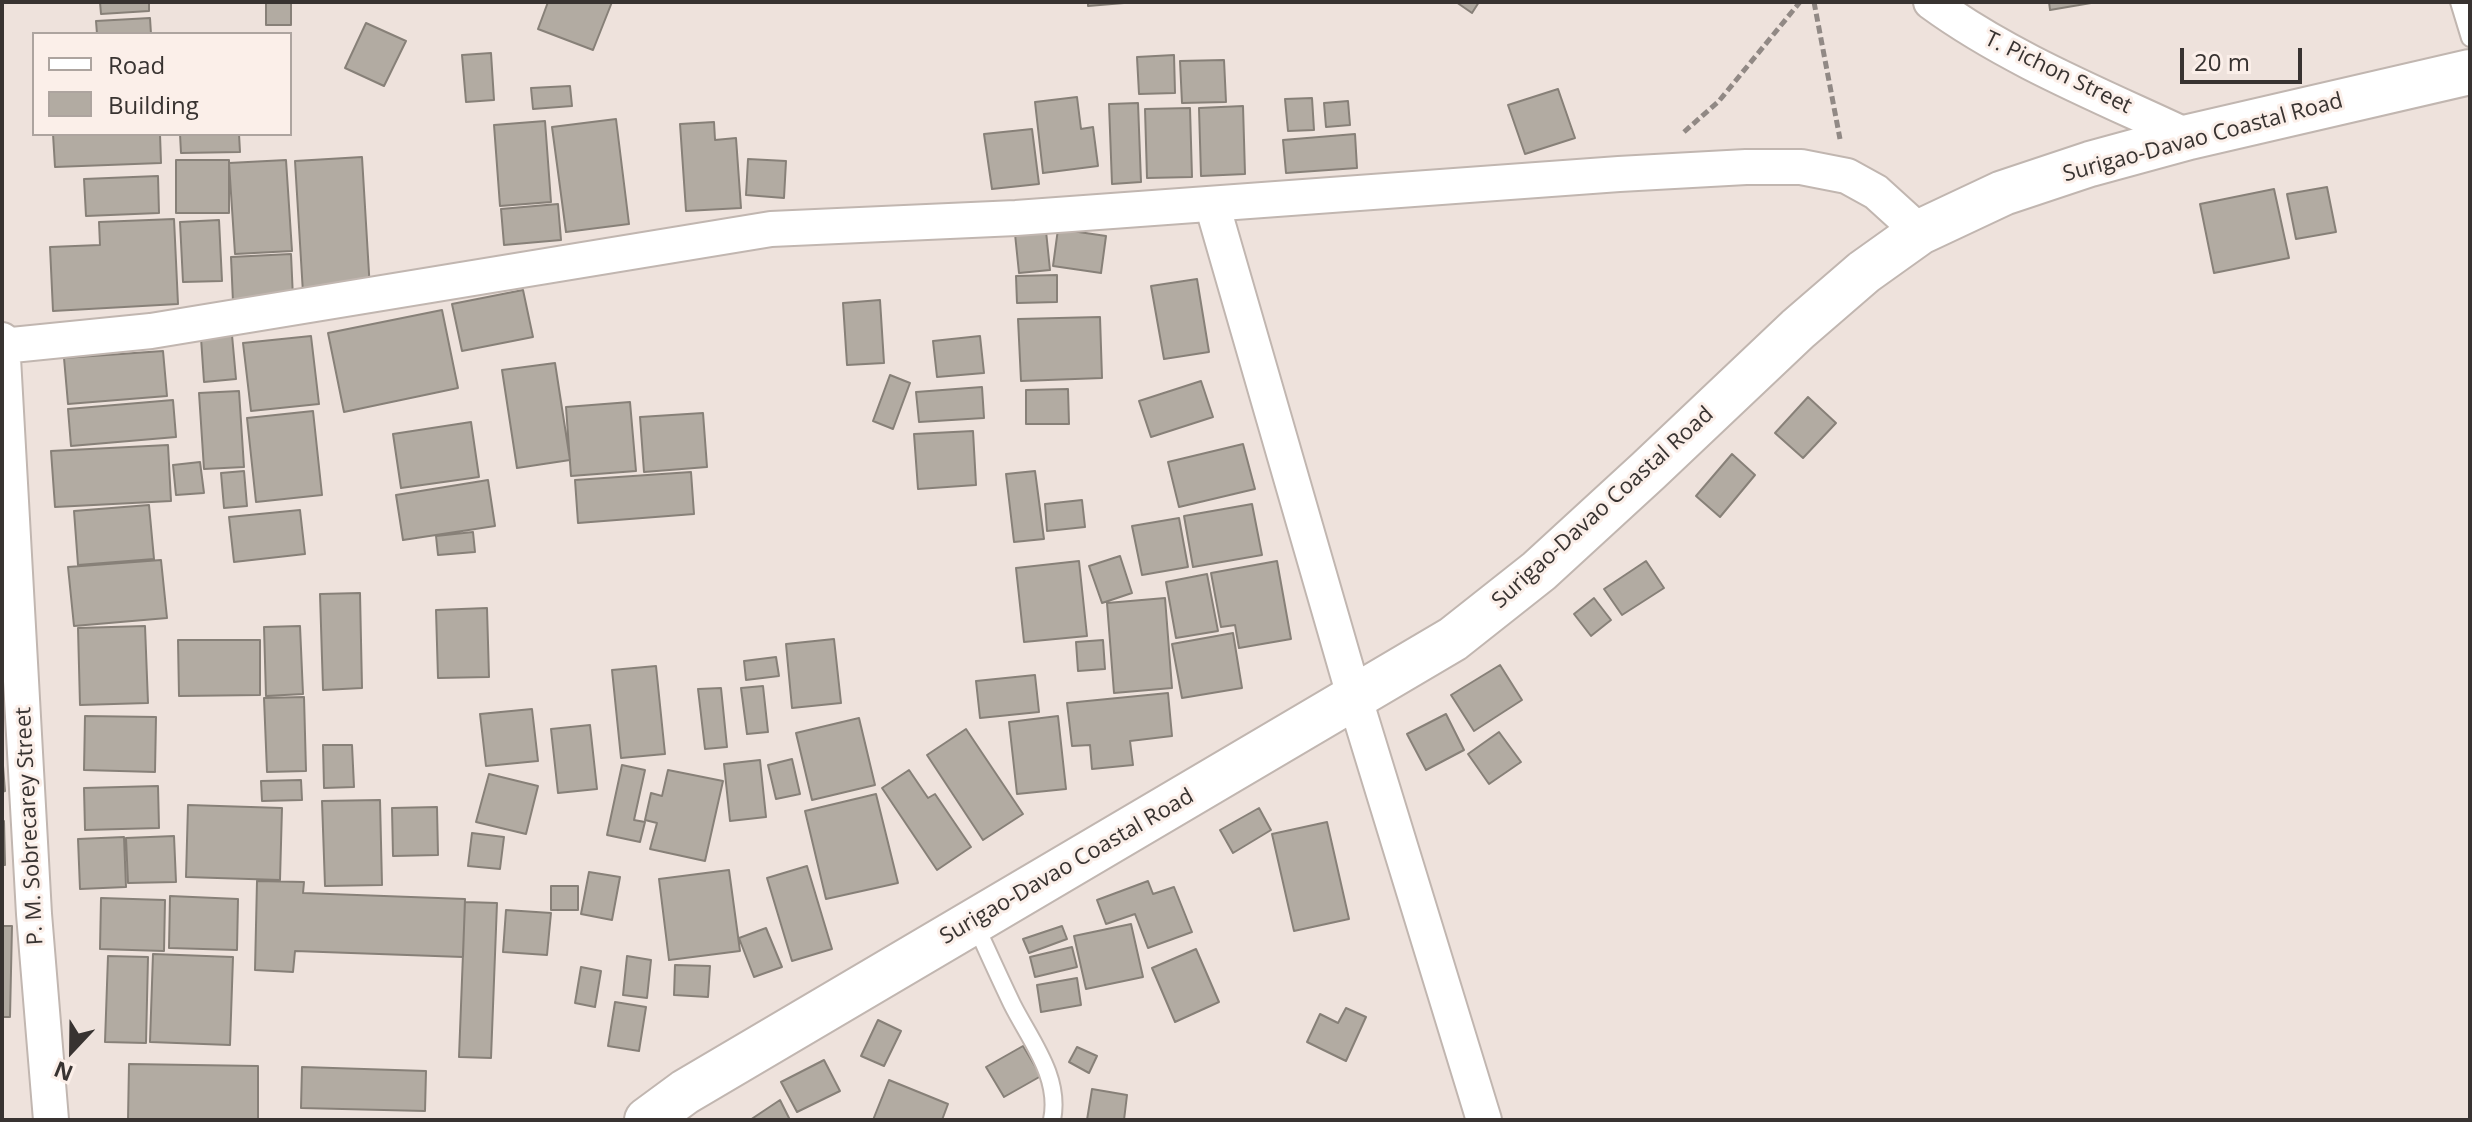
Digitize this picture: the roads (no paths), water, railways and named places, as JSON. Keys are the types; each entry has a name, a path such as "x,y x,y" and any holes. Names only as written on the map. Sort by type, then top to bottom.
{"highway":[{"name":"Surigao-Davao Coastal Road","path":"647,1120 685,1092 1453,639 1539,571 1798,329 1864,272 1920,232 2003,193 2090,164 2189,137 2470,72"}],"street":[{"name":"T. Pichon Street","path":"1931,2 1962,25 2055,74 2189,137"},
{"path":"2,344 151,331 771,229 1016,218 1619,174 1801,167 1847,176 1876,192 1920,232"},
{"path":"1212,204 1355,699 1484,1120"},
{"name":"P. M. Sobrecarey Street","path":"2,344 9,588 51,1120"}],"lane":[{"path":"2459,2 2470,38"},
{"path":"974,922 1014,1007 1045,1063 1055,1106 1052,1120"}]}
